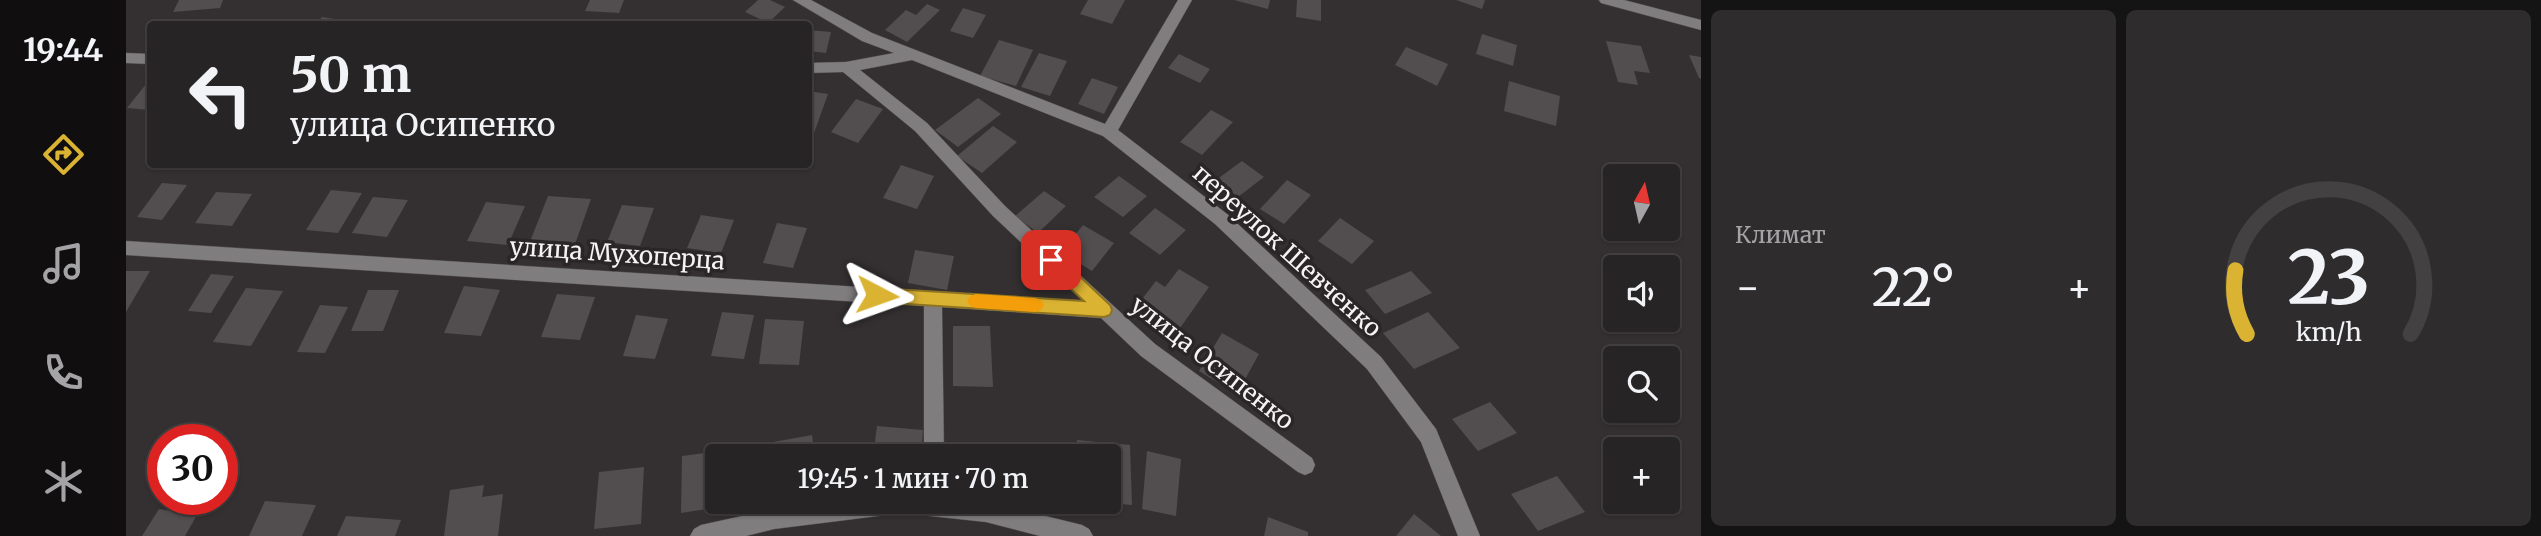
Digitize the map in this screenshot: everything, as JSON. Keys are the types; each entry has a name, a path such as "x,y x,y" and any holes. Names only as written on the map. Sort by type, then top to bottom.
{"street":[{"name":"переулок Шевченко","path":"800,0 867,37 1109,132 1222,219 1374,363 1429,436 1469,536"},
{"path":"1109,132 1185,0"},
{"path":"1606,0 1701,25"},
{"path":"812,68 846,67 914,55"},
{"path":"126,58 147,59"},
{"name":"улица Осипенко","path":"846,67 921,127 999,211 1148,351 1305,465"},
{"name":"улица Мухоперца","path":"126,248 1104,310"},
{"path":"933,299 934,444"},
{"path":"701,536 774,519 812,514"},
{"path":"994,514 1082,536"}],"building":[{"path":"179,0 223,0 220,8 173,12"},
{"path":"590,0 624,0 619,13 585,11"},
{"path":"758,0 770,0 785,7 770,21 764,21 745,12"},
{"path":"1088,0 1125,0 1112,24 1080,14"},
{"path":"1234,0 1270,0 1268,9"},
{"path":"1297,0 1321,0 1321,21 1296,17"},
{"path":"1456,0 1485,0 1482,9"},
{"path":"927,4 940,10 907,42 885,30 906,10 916,15"},
{"path":"963,8 986,15 973,38 950,31"},
{"path":"322,17 347,21 319,21"},
{"path":"812,30 831,32 826,53 812,51"},
{"path":"1482,34 1517,45 1513,66 1476,54"},
{"path":"999,40 1033,50 1016,86 980,76"},
{"path":"1606,41 1641,46 1650,73 1634,71 1638,85 1618,82"},
{"path":"1406,47 1448,64 1437,86 1395,65"},
{"path":"1039,53 1067,61 1050,96 1021,87"},
{"path":"1179,54 1210,69 1200,83 1168,68"},
{"path":"1689,55 1701,57 1701,79 1699,78"},
{"path":"1092,78 1118,87 1104,114 1078,104"},
{"path":"1509,81 1560,96 1556,126 1504,111"},
{"path":"147,83 147,110 127,108"},
{"path":"812,92 828,94 813,136"},
{"path":"978,98 1001,114 958,147 935,130"},
{"path":"856,99 883,109 858,143 831,132"},
{"path":"1211,110 1233,122 1202,155 1180,142"},
{"path":"993,126 1017,142 982,173 957,156"},
{"path":"1242,161 1264,177 1238,197 1216,180"},
{"path":"901,165 934,176 917,209 883,198"},
{"path":"1119,176 1147,196 1123,217 1094,197"},
{"path":"1287,180 1311,195 1284,224 1260,209"},
{"path":"162,183 187,185 162,220 137,217"},
{"path":"331,190 362,193 338,233 306,230"},
{"path":"1044,191 1066,206 1038,233 1015,216"},
{"path":"216,192 252,194 232,226 195,223"},
{"path":"548,196 591,199 574,247 529,244"},
{"path":"373,197 408,200 387,237 352,233"},
{"path":"486,202 525,206 508,245 467,241"},
{"path":"622,205 654,208 640,246 607,242"},
{"path":"1155,208 1186,230 1160,255 1129,233"},
{"path":"701,215 734,220 721,253 687,248"},
{"path":"1340,218 1374,241 1352,264 1318,241"},
{"path":"777,223 807,228 793,268 763,263"},
{"path":"1083,225 1114,243 1092,271 1061,252"},
{"path":"915,250 954,256 947,290 908,283"},
{"path":"1179,269 1209,287 1173,338 1132,312 1156,281 1165,287"},
{"path":"126,271 150,271 126,312"},
{"path":"1411,271 1432,293 1385,314 1365,290"},
{"path":"211,274 234,276 211,313 188,311"},
{"path":"464,286 500,290 481,336 444,333"},
{"path":"246,288 283,291 251,346 213,342"},
{"path":"368,290 399,290 383,331 351,331"},
{"path":"557,294 595,297 580,340 541,337"},
{"path":"320,305 348,307 325,353 297,352"},
{"path":"722,312 754,315 744,359 711,356"},
{"path":"1428,312 1460,348 1414,369 1383,333"},
{"path":"636,315 668,319 655,359 623,356"},
{"path":"765,319 804,321 799,365 759,364"},
{"path":"953,326 990,326 993,387 953,386"},
{"path":"1222,333 1259,354 1237,394 1199,371"},
{"path":"1490,402 1517,433 1478,451 1452,419"},
{"path":"877,426 923,430 922,444 875,444"},
{"path":"812,435 813,444 773,444"},
{"path":"1077,440 1119,444 1077,444"},
{"path":"1121,444 1130,445 1132,505 1121,504"},
{"path":"1147,451 1181,459 1176,516 1142,509"},
{"path":"705,453 705,509 681,513 682,456"},
{"path":"644,467 641,524 594,529 599,472"},
{"path":"1557,476 1585,512 1538,531 1511,494"},
{"path":"484,485 482,497 503,494 498,536 444,536 450,490"},
{"path":"265,501 316,505 302,536 249,536"},
{"path":"1414,514 1441,536 1396,536"},
{"path":"155,515 197,515 185,536 142,536"},
{"path":"346,516 401,520 395,536 337,536"},
{"path":"1268,517 1308,532 1308,536 1264,536"}],"slow traffic":[{"path":"976,301 1035,305"}],"route":[{"path":"877,295 1104,310 1051,260"}]}
